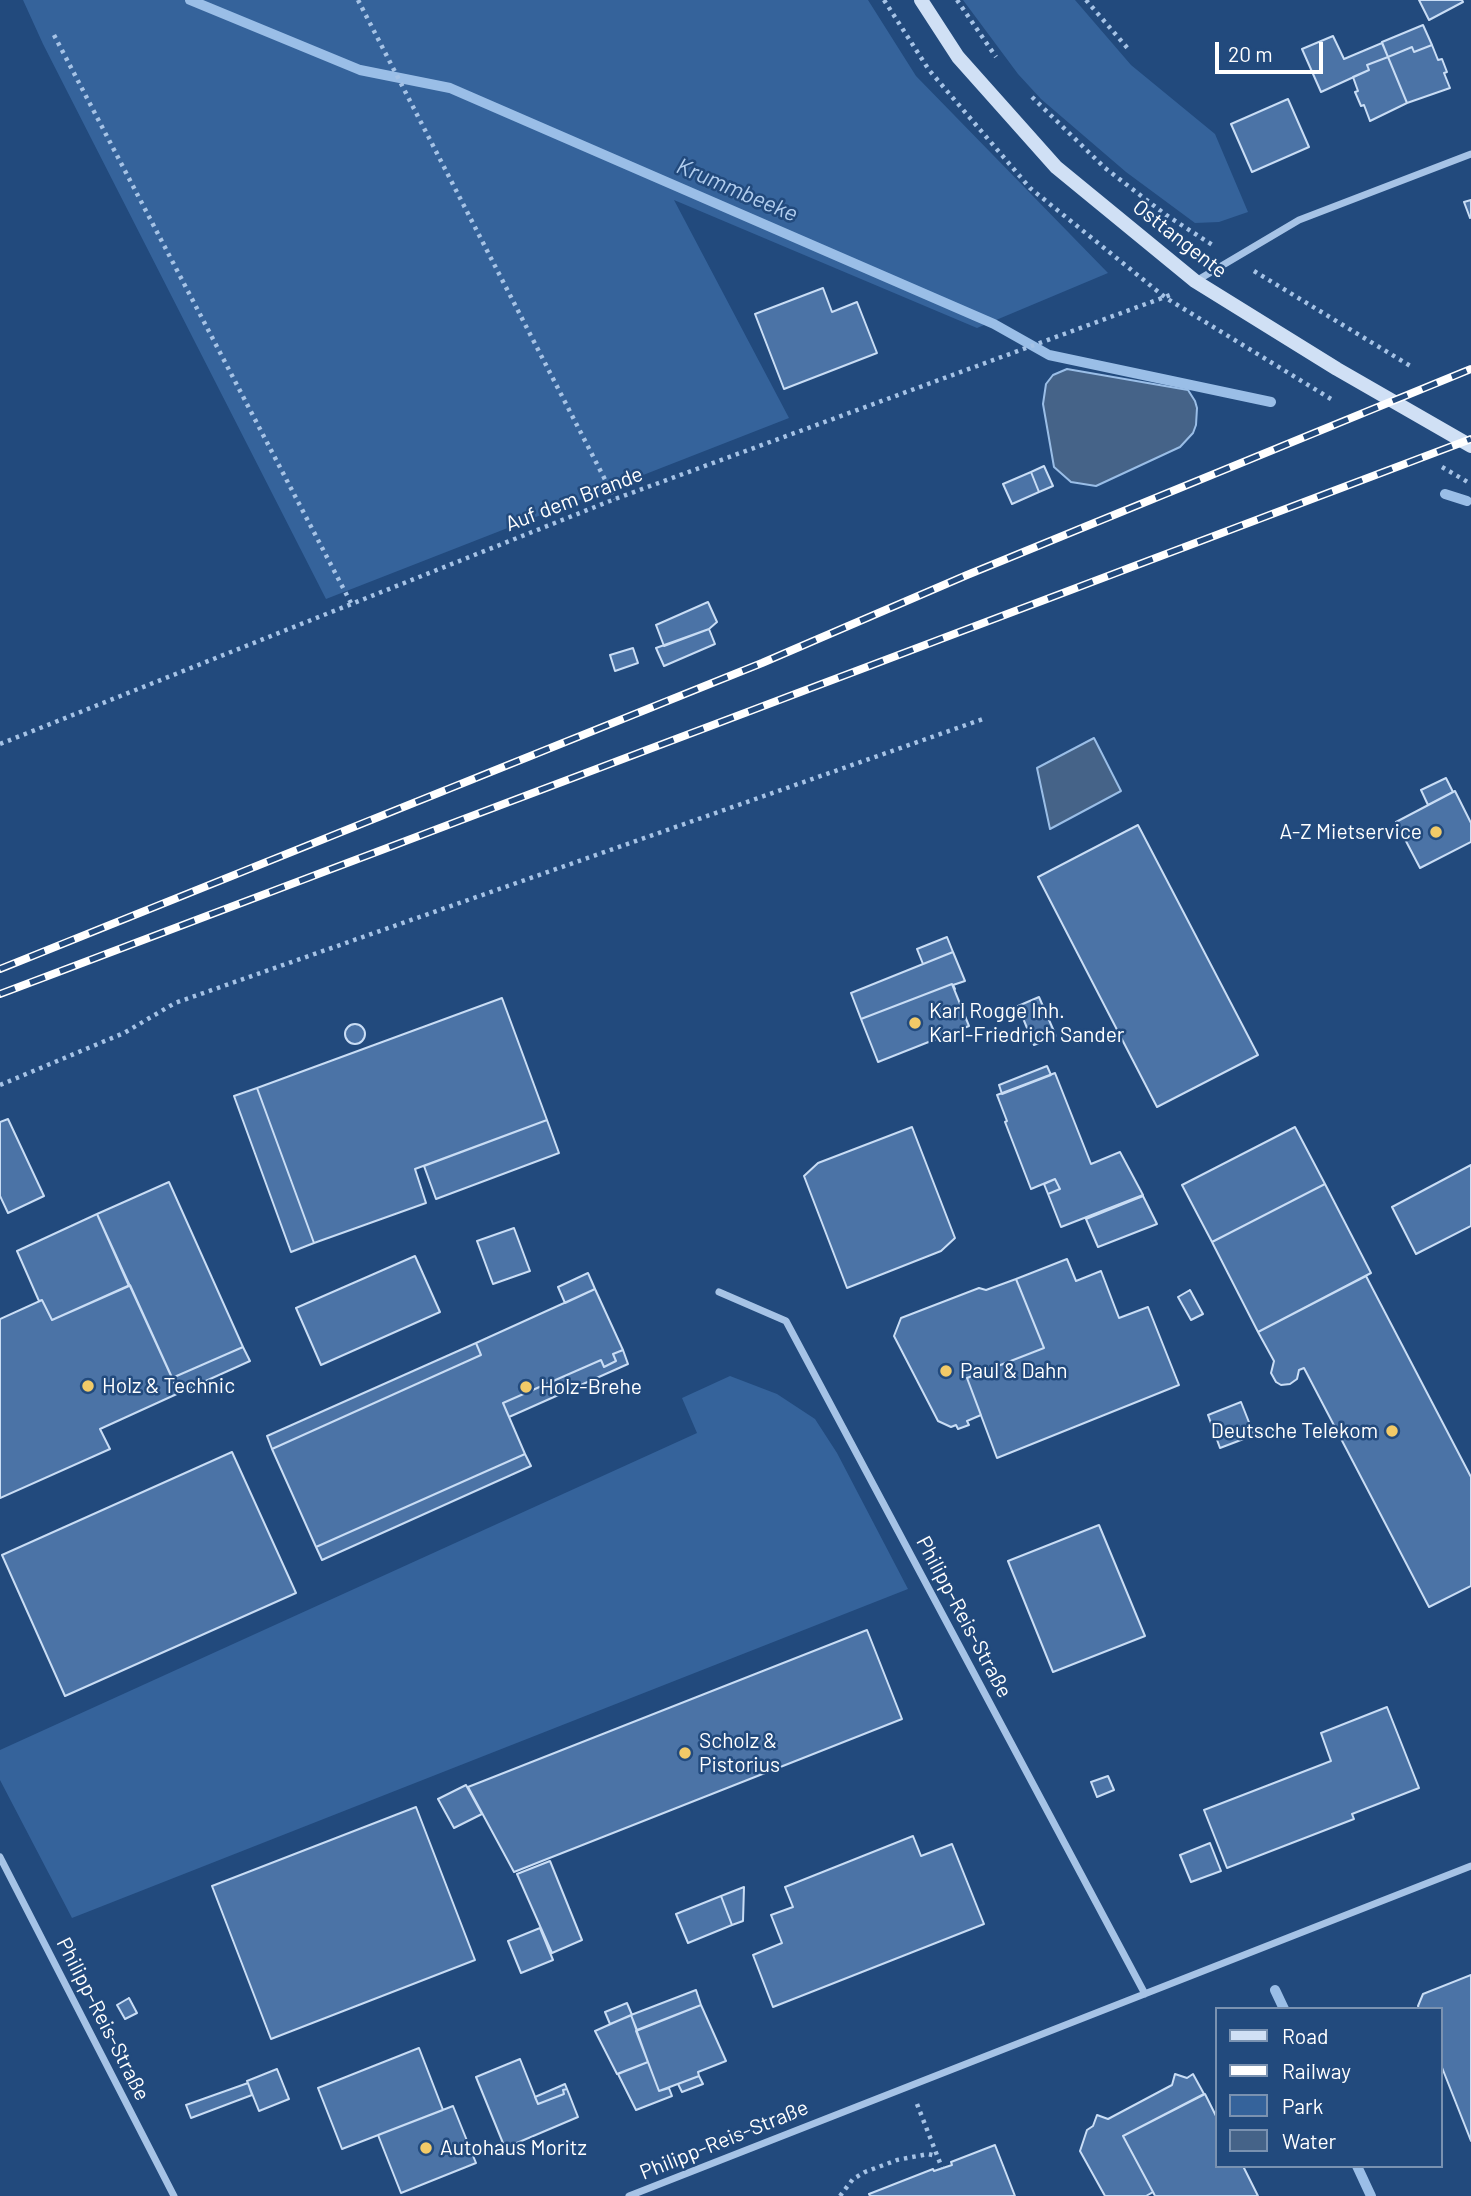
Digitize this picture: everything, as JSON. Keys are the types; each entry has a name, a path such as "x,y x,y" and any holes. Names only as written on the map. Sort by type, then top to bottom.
{"street":[{"name":"Osttangente","path":"921,0 958,57 1056,167 1195,281 1337,369 1471,446"},
{"path":"1195,281 1299,220 1471,154"},
{"name":"Philipp-Reis-Straße","path":"719,1292 786,1321 1145,1994"},
{"name":"Philipp-Reis-Straße","path":"0,1857 174,2196"},
{"name":"Philipp-Reis-Straße","path":"629,2196 1471,1866"}],"path":[{"path":"359,0 615,499"},
{"path":"957,0 1001,64"},
{"path":"1086,0 1130,51"},
{"path":"54,35 352,605"},
{"path":"1030,94 1105,168 1166,215 1412,367"},
{"name":"Auf dem Brande","path":"0,744 615,499 1166,298"},
{"path":"1322,394 1331,399"},
{"path":"1442,467 1471,484"},
{"path":"0,1085 124,1033 175,1003 983,719"},
{"path":"909,2086 943,2168"},
{"path":"839,2196 853,2179 881,2165 928,2154 937,2156"}],"green space":[{"path":"23,0 868,0 916,76 1108,273 977,328 674,200 789,418 326,599"},
{"path":"963,0 1075,0 1131,65 1215,134 1248,212 1219,222 1195,223 1126,172 1041,99 1018,74"},
{"path":"730,1376 777,1394 815,1419 837,1453 908,1589 72,1918 0,1780 0,1750 697,1433 682,1398"}],"water":[{"path":"1067,369 1188,390 1197,408 1193,433 1180,447 1096,486 1071,482 1054,467 1043,404 1046,384 1053,375"},
{"path":"1094,738 1121,791 1050,829 1037,768"}],"building":[{"path":"1419,0 1462,0 1463,2 1429,20"},
{"path":"1423,25 1432,45 1414,52 1412,47 1388,57 1382,42"},
{"path":"1333,36 1344,59 1382,43 1388,57 1367,65 1369,70 1321,92 1302,49"},
{"path":"1432,45 1438,60 1442,59 1450,88 1407,103 1388,57 1412,47 1414,52"},
{"path":"1388,57 1407,103 1370,121 1355,92 1358,91 1353,77 1369,70 1367,65"},
{"path":"1288,99 1309,147 1252,172 1231,124"},
{"path":"1471,200 1471,217 1470,218 1464,202"},
{"path":"823,288 832,312 857,302 877,353 784,389 755,314"},
{"path":"1044,466 1053,486 1039,492 1031,472"},
{"path":"1031,472 1039,492 1012,504 1003,484"},
{"path":"708,602 717,622 709,629 664,646 656,625"},
{"path":"709,629 715,644 664,666 656,648"},
{"path":"633,648 638,663 615,671 610,655"},
{"path":"1446,778 1453,792 1428,805 1421,790"},
{"name":"A-Z Mietservice","path":"1455,791 1471,823 1471,842 1420,868 1396,822"},
{"path":"1138,825 1258,1055 1157,1107 1038,877"},
{"path":"947,937 953,952 923,964 917,949"},
{"path":"953,952 965,981 953,985 955,989 952,984 861,1019 851,993"},
{"name":"Karl Rogge Inh. Karl-Friedrich Sander","path":"952,984 969,1026 878,1062 861,1019"},
{"path":"1039,997 1056,1036 1034,1045 1018,1006"},
{"path":"502,998 547,1120 415,1169 426,1203 314,1243 257,1088"},
{"path":"355,1024 362,1027 365,1034 362,1041 355,1044 348,1041 345,1034 348,1027"},
{"path":"1047,1066 1051,1075 1002,1094 999,1085"},
{"path":"1055,1073 1091,1164 1120,1152 1143,1195 1061,1227 1048,1194 1060,1189 1055,1179 1031,1189 997,1095"},
{"path":"257,1088 314,1243 291,1252 234,1096"},
{"path":"8,1119 44,1196 8,1213 0,1196 0,1122"},
{"path":"547,1120 559,1153 436,1199 424,1166"},
{"path":"912,1127 955,1238 941,1251 847,1288 804,1176 818,1163"},
{"path":"1295,1127 1325,1184 1212,1242 1182,1185"},
{"path":"1471,1165 1471,1226 1416,1254 1392,1207"},
{"path":"1055,1179 1060,1189 1048,1194 1044,1184"},
{"path":"169,1182 243,1347 172,1378 97,1214"},
{"path":"1325,1184 1371,1273 1258,1332 1212,1242"},
{"path":"1143,1196 1157,1224 1098,1247 1086,1219"},
{"path":"97,1214 129,1286 52,1320 42,1300 39,1301 17,1251"},
{"path":"514,1228 530,1271 493,1284 477,1241"},
{"path":"415,1256 440,1312 321,1365 296,1308"},
{"path":"1067,1259 1076,1281 1101,1271 1119,1318 1148,1307 1179,1385 997,1458 967,1378 1044,1348 1016,1279"},
{"path":"588,1273 595,1289 565,1303 558,1287"},
{"name":"Deutsche Telekom","path":"1366,1276 1471,1477 1471,1586 1429,1607 1304,1368 1299,1370 1297,1379 1290,1384 1281,1385 1276,1382 1271,1373 1274,1361 1258,1332"},
{"path":"1016,1279 1044,1348 967,1378 981,1415 967,1421 969,1425 958,1429 956,1425 951,1427 938,1421 894,1336 901,1318 979,1288 986,1290"},
{"name":"Holz & Technic","path":"130,1285 179,1393 100,1429 110,1449 0,1498 0,1319 42,1300 52,1320"},
{"path":"595,1289 623,1350 613,1354 616,1361 604,1367 601,1360 503,1403 525,1454 316,1547 272,1449 481,1355 476,1343"},
{"path":"1190,1290 1203,1314 1191,1320 1178,1297"},
{"path":"476,1343 481,1355 272,1449 267,1436"},
{"path":"243,1347 250,1361 179,1393 172,1378"},
{"path":"623,1350 628,1364 509,1417 503,1403 601,1360 604,1367 616,1361 613,1354"},
{"path":"1241,1402 1254,1435 1220,1448 1208,1415"},
{"path":"232,1452 296,1593 65,1696 2,1555"},
{"path":"525,1454 531,1466 322,1560 316,1547"},
{"path":"1099,1525 1145,1636 1053,1672 1008,1561"},
{"name":"Scholz & Pistorius","path":"867,1630 902,1719 514,1872 468,1787"},
{"path":"1387,1707 1419,1788 1352,1814 1354,1819 1227,1868 1204,1810 1331,1761 1321,1733"},
{"path":"1108,1776 1114,1790 1097,1797 1091,1782"},
{"path":"466,1785 482,1814 454,1828 438,1799"},
{"path":"416,1807 475,1960 271,2039 212,1886"},
{"path":"913,1836 921,1856 952,1844 984,1924 773,2007 753,1955 782,1943 771,1915 793,1907 785,1887"},
{"path":"1210,1843 1221,1871 1191,1882 1180,1855"},
{"path":"550,1861 582,1940 552,1953 517,1874"},
{"path":"744,1887 743,1921 732,1925 721,1896"},
{"path":"721,1896 732,1925 688,1943 676,1914"},
{"path":"540,1928 553,1960 521,1973 508,1941"},
{"path":"1471,1975 1471,2141 1443,2070 1443,2007 1418,2007 1423,1994"},
{"path":"696,1990 701,2005 637,2030 631,2015"},
{"path":"129,1998 137,2013 125,2019 117,2005"},
{"path":"627,2003 632,2015 610,2024 605,2012"},
{"path":"701,2005 726,2061 698,2072 699,2076 659,2091 636,2031"},
{"path":"631,2015 648,2062 617,2074 595,2031"},
{"path":"419,2048 443,2110 342,2149 318,2088"},
{"path":"520,2059 538,2104 564,2094 563,2090 567,2089 578,2117 505,2148 476,2077"},
{"path":"648,2062 659,2091 669,2088 672,2096 636,2110 618,2074"},
{"path":"277,2069 289,2099 259,2111 247,2081"},
{"path":"1175,2074 1187,2078 1193,2074 1204,2094 1123,2136 1153,2192 1146,2196 1105,2196 1080,2151 1087,2130 1093,2126 1097,2115 1108,2119 1172,2085"},
{"path":"699,2076 703,2084 682,2092 678,2084"},
{"path":"248,2083 252,2095 191,2118 186,2105"},
{"path":"565,2084 567,2089 563,2090 564,2094 538,2104 535,2097"},
{"path":"1205,2094 1216,2116 1216,2168 1244,2168 1258,2196 1155,2196 1123,2136"},
{"path":"453,2106 476,2163 401,2193 378,2135"},
{"path":"995,2145 1015,2196 869,2194 933,2169 934,2171 952,2165 951,2162"}],"waterway":[{"name":"Krummbeeke","path":"190,0 360,70 450,88 994,324 1049,355 1271,402"},
{"name":"Krummbeeke","path":"1445,494 1467,501"},
{"name":"Krummbeeke","path":"1275,1990 1283,2007"},
{"name":"Krummbeeke","path":"1358,2168 1371,2196"}],"railway":[{"path":"0,969 762,663 967,575 1471,369"},
{"path":"0,994 1471,439"}],"place":[{"name":"A-Z Mietservice","path":"1436,832"},
{"name":"Karl Rogge Inh. Karl-Friedrich Sander","path":"915,1023"},
{"name":"Paul & Dahn","path":"946,1371"},
{"name":"Holz & Technic","path":"88,1386"},
{"name":"Holz-Brehe","path":"526,1387"},
{"name":"Deutsche Telekom","path":"1392,1431"},
{"name":"Scholz & Pistorius","path":"685,1753"},
{"name":"Autohaus Moritz","path":"426,2148"}]}
